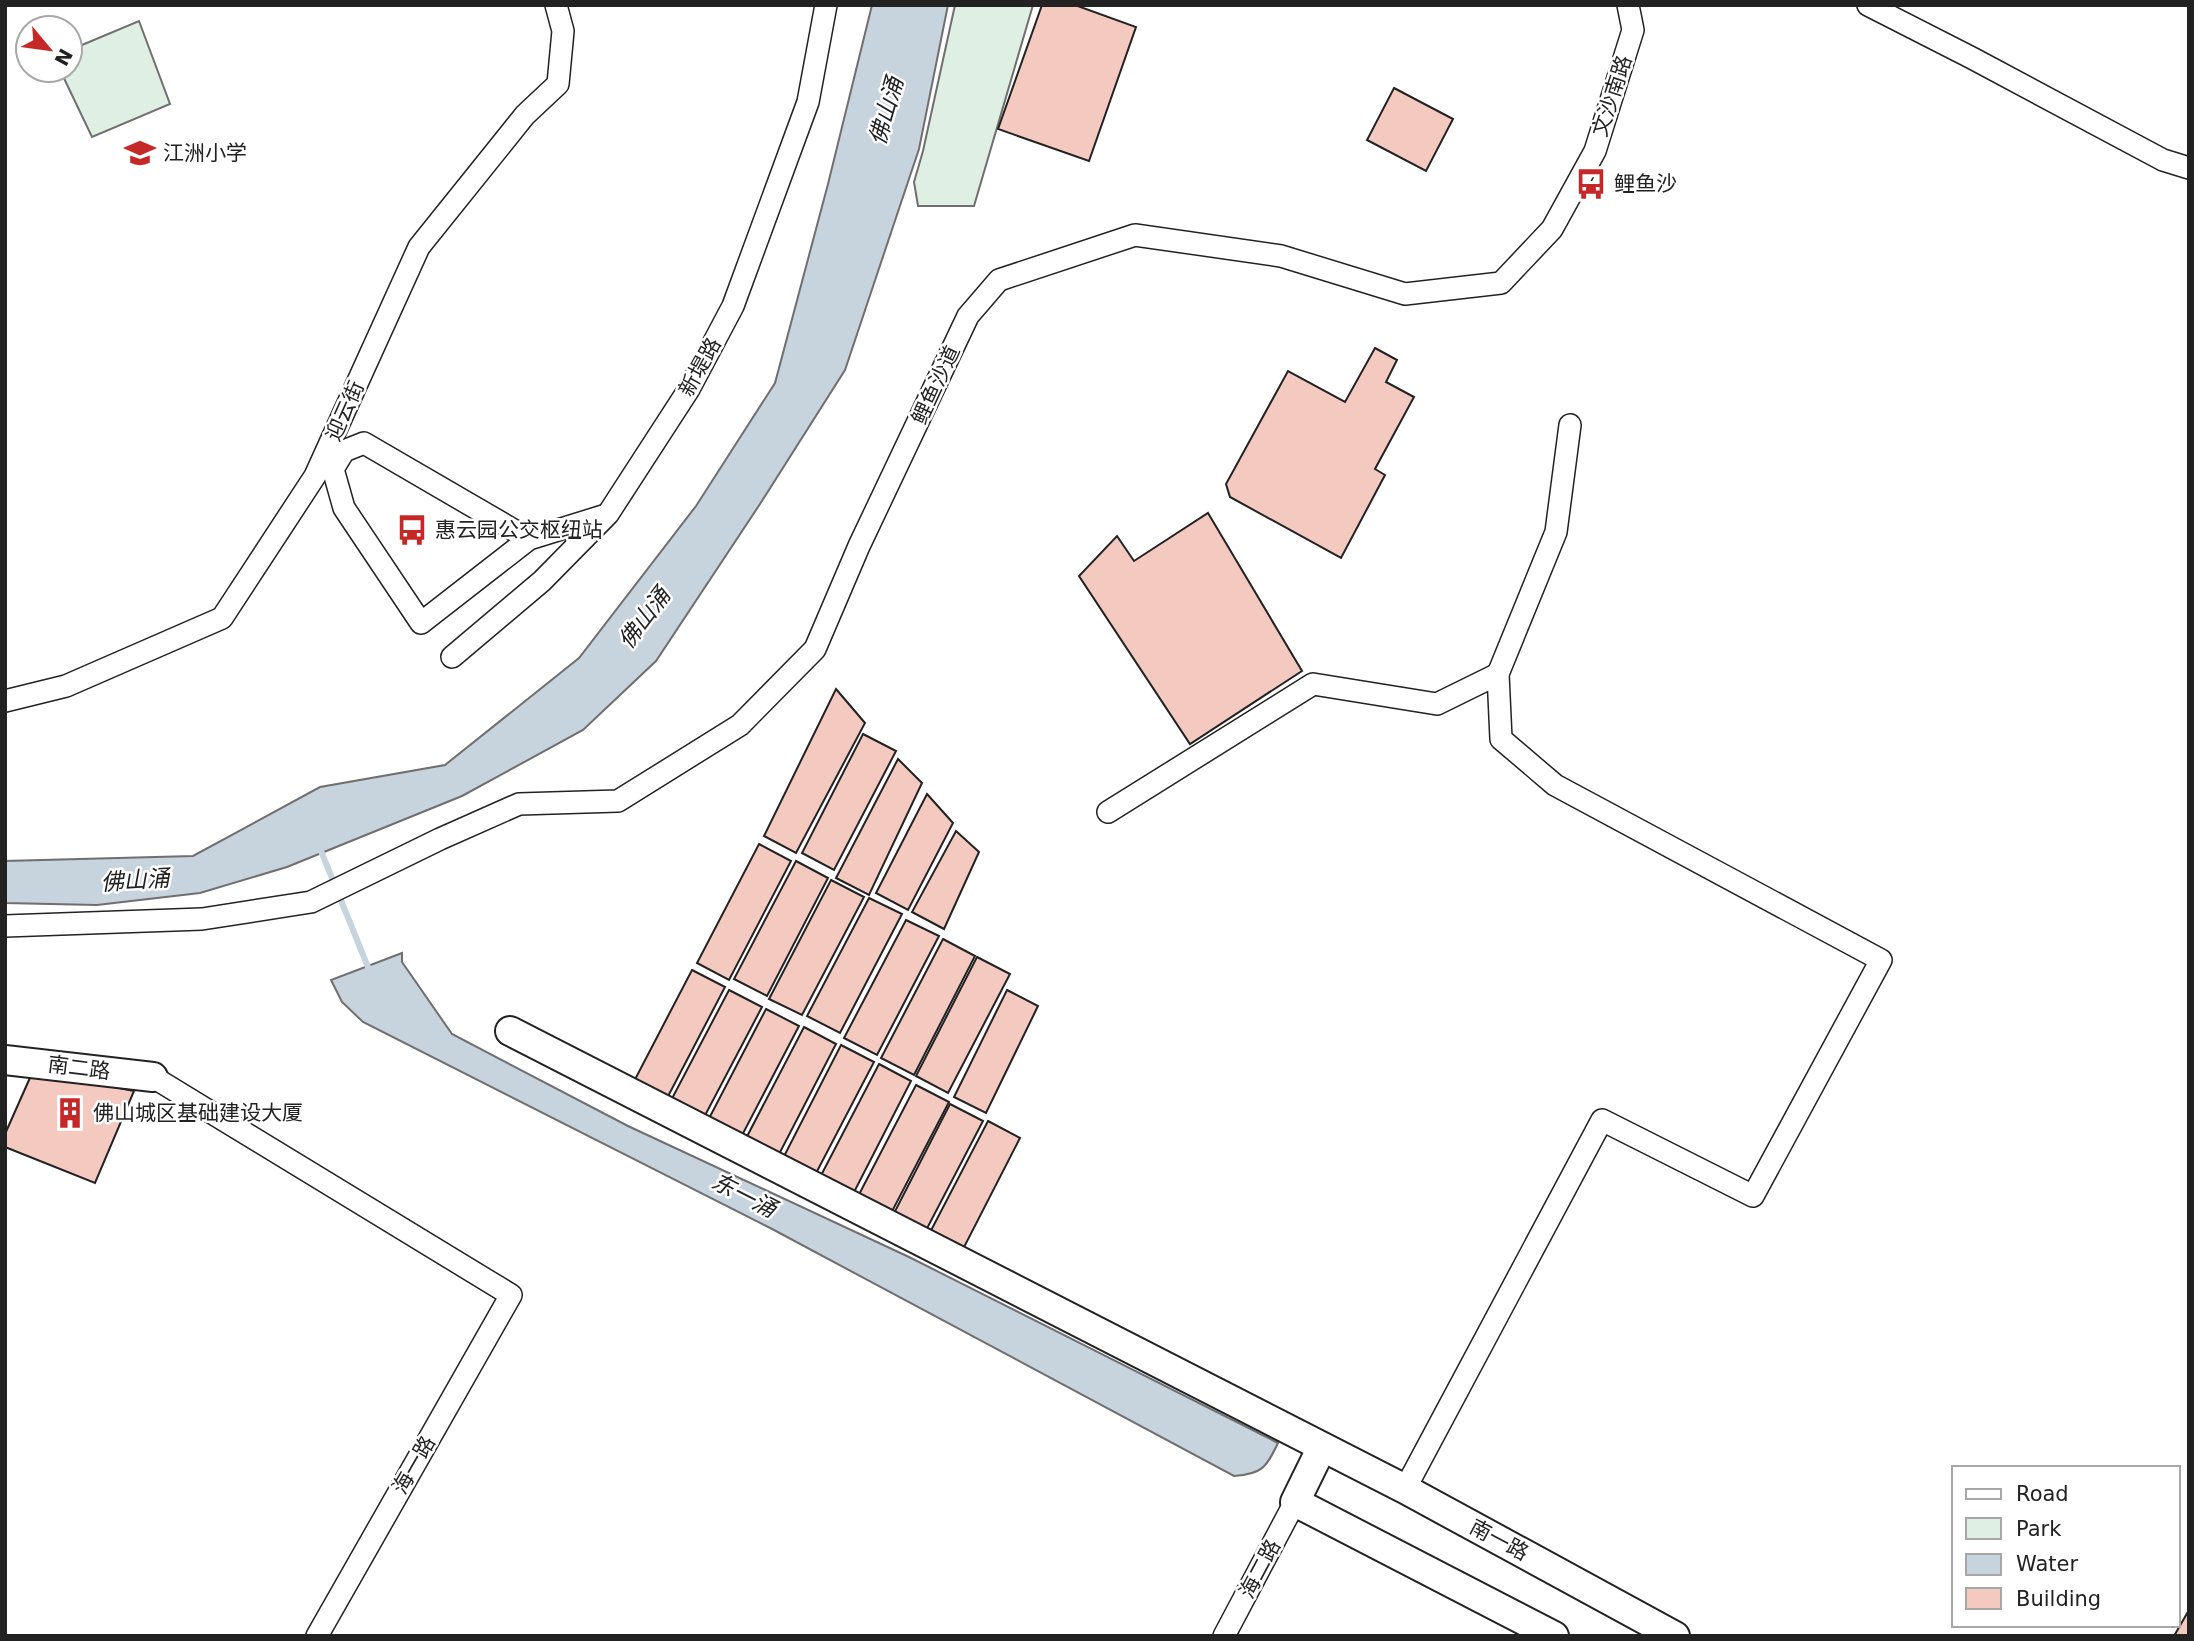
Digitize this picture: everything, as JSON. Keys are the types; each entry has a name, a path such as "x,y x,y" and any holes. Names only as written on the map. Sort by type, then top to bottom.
{"main road":[{"name":"南一路","path":"510,1031 1405,1489 1675,1636"},
{"name":"南二路","path":"5,1060 153,1077"},
{"path":"1322,1447 1296,1502 1554,1636"}],"street":[{"name":"迎云街","path":"5,701 66,686 222,618 315,476 419,247 525,115 558,85 563,31 556,5"},
{"name":"新堤路","path":"452,657 542,581 608,514 688,389 733,306 807,102 826,5"},
{"name":"文沙南路","path":"1501,283 1552,229 1595,151 1633,30 1628,5"},
{"path":"1868,5 2163,160 2189,168"},
{"name":"鲤鱼沙道","path":"5,926 202,919 312,902 440,839 519,804 618,801 740,725 815,649 859,546 968,316 999,280 1136,235 1281,256 1405,294 1501,283"},
{"path":"1405,1489 1602,1120 1753,1196 1881,960 1555,785 1501,739 1498,674 1556,532 1570,425"},
{"path":"529,539 364,443 344,451 333,469 344,508 421,623 529,539 608,514"},
{"path":"1108,812 1313,684 1437,704 1498,674"},
{"name":"海一路","path":"153,1077 511,1294 317,1636"},
{"name":"海二路","path":"1224,1636 1296,1502"}],"green space":[{"path":"955,5 1033,5 974,206 918,206 914,182"},
{"path":"139,21 170,104 92,137 67,84 84,84 84,44"}],"water":[{"name":"佛山涌","path":"872,5 948,5 919,149 845,370 656,661 583,730 462,796 287,867 200,893 97,905 5,903 5,861 193,856 320,787 445,765 579,658 696,506 775,383"},
{"path":"402,953 402,962 452,1034 628,1126 909,1257 1278,1443 1270,1458 1262,1468 1251,1474 1234,1476 774,1230 363,1022 342,1002 331,980"}],"building":[{"path":"1042,5 1075,5 1136,27 1089,161 998,129"},
{"path":"1394,88 1453,119 1426,171 1367,140"},
{"path":"1375,348 1397,360 1386,382 1414,397 1375,469 1385,475 1341,558 1230,497 1226,484 1288,371 1345,402"},
{"path":"1208,513 1302,671 1190,744 1079,576 1117,536 1134,561"},
{"path":"836,689 865,723 796,853 764,836"},
{"path":"863,734 896,751 834,870 802,853"},
{"path":"898,759 922,783 869,895 836,878"},
{"path":"927,794 953,823 908,910 876,893"},
{"path":"956,831 979,852 944,929 912,912"},
{"path":"759,844 791,861 729,980 697,963"},
{"path":"796,861 828,878 767,996 734,979"},
{"path":"831,880 864,897 802,1015 769,999"},
{"path":"869,898 902,914 840,1033 807,1016"},
{"path":"906,920 939,936 877,1055 844,1038"},
{"path":"943,939 975,956 914,1075 881,1058"},
{"path":"977,957 1010,974 948,1093 916,1076"},
{"path":"692,970 725,987 663,1106 630,1089"},
{"path":"729,990 762,1007 700,1125 667,1108"},
{"path":"1007,990 1038,1006 986,1113 954,1097"},
{"path":"766,1009 799,1026 737,1145 704,1128"},
{"path":"804,1027 836,1044 775,1162 742,1146"},
{"path":"841,1045 874,1062 812,1181 780,1164"},
{"path":"879,1064 911,1081 850,1200 817,1183"},
{"name":"佛山城区基础建设大厦","path":"33,1071 134,1091 95,1183 5,1147 5,1134"},
{"path":"916,1085 949,1102 887,1221 854,1204"},
{"path":"950,1104 983,1121 921,1240 889,1223"},
{"path":"988,1121 1020,1138 959,1257 926,1240"},
{"path":"2189,1610 2189,1636 2174,1636"}],"waterway":[{"name":"东一涌","path":"319,846 370,972"}],"place":[{"name":"江洲小学","path":"140,153"},
{"name":"鲤鱼沙","path":"1591,184"},
{"name":"惠云园公交枢纽站","path":"412,530"},
{"name":"佛山城区基础建设大厦","path":"70,1113"}]}
